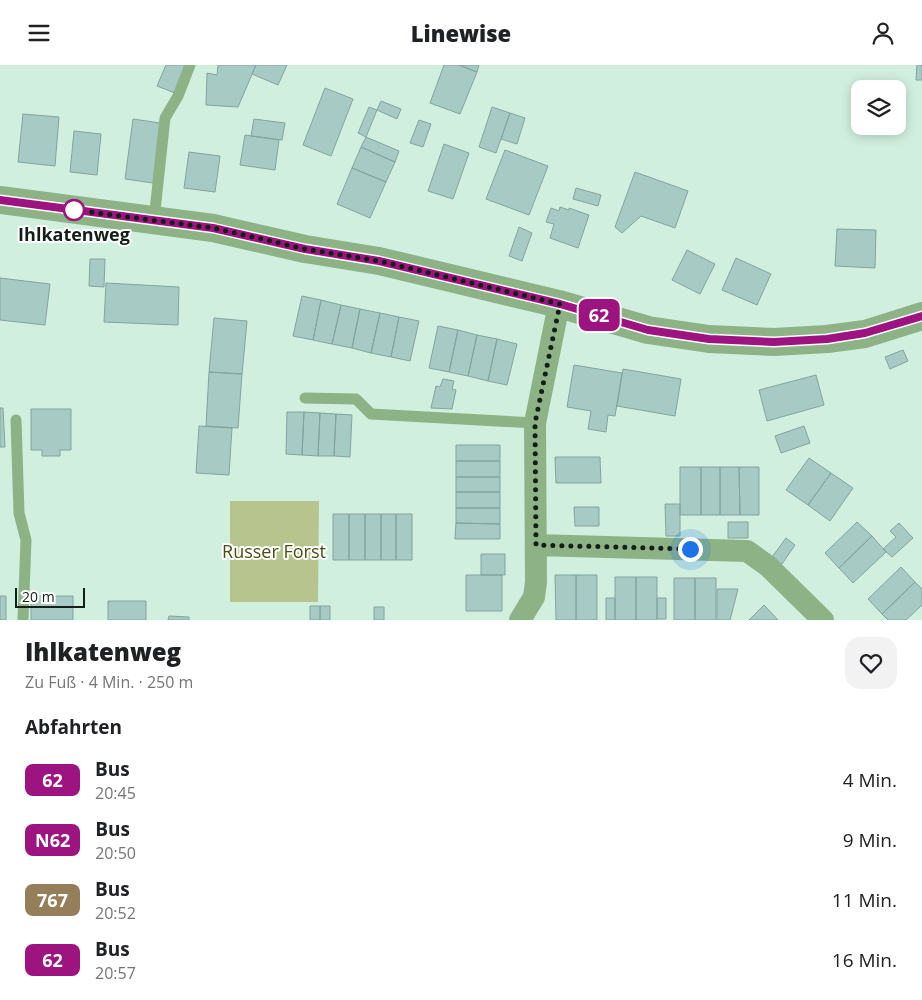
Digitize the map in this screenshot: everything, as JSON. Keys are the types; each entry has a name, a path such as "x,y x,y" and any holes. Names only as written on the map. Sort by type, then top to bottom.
{"street":[{"path":"0,200 213,228 305,249 379,261 560,304 648,330 709,339 774,342 827,339 865,333 922,316"},
{"path":"520,620 534,597 536,582 535,423 560,304"},
{"path":"536,545 747,551 768,566 823,620"}],"lane":[{"path":"154,220 165,118 178,96 190,65"},
{"path":"305,397 356,399 371,414 535,423"},
{"path":"16,420 19,513 26,539 22,620"}],"green space":[{"name":"Russer Forst","path":"230,501 319,501 318,602 230,602"}],"building":[{"path":"166,65 186,65 175,93 157,86"},
{"path":"218,65 256,65 238,107 206,105 207,73 217,75"},
{"path":"256,65 287,65 278,85 252,74"},
{"path":"444,65 459,65 477,72 460,114 430,103"},
{"path":"459,65 479,65 477,72"},
{"path":"917,65 922,65 922,80 916,80"},
{"path":"325,88 353,99 331,156 303,145"},
{"path":"381,101 401,109 397,119 377,110"},
{"path":"369,107 377,110 366,137 358,133"},
{"path":"492,107 510,113 496,153 479,147"},
{"path":"510,113 525,118 517,144 501,139"},
{"path":"23,114 59,117 55,166 18,162"},
{"path":"133,119 160,123 153,183 125,179"},
{"path":"254,119 285,123 282,140 251,136"},
{"path":"419,120 431,124 423,147 410,143"},
{"path":"74,131 101,134 97,175 70,172"},
{"path":"245,135 279,140 275,170 240,165"},
{"path":"366,137 399,151 395,162 361,147"},
{"path":"444,144 469,153 453,199 428,191"},
{"path":"361,147 395,162 386,182 352,168"},
{"path":"505,150 548,166 529,215 486,199"},
{"path":"189,152 220,156 215,192 184,188"},
{"path":"352,168 386,182 370,218 337,204"},
{"path":"635,172 688,191 675,228 641,216 622,233 615,227"},
{"path":"576,188 601,195 598,206 573,199"},
{"path":"560,207 589,215 578,248 550,238 554,224 546,222 551,208 559,211"},
{"path":"519,227 532,233 522,261 509,256"},
{"path":"837,229 876,230 875,268 835,266"},
{"path":"687,250 715,264 700,294 672,280"},
{"path":"736,258 771,274 757,305 722,290"},
{"path":"90,259 105,259 104,287 89,286"},
{"path":"0,278 50,284 45,325 0,320"},
{"path":"106,283 179,287 178,325 104,322"},
{"path":"302,296 321,300 313,340 293,336"},
{"path":"321,300 341,305 332,344 313,340"},
{"path":"341,305 360,309 352,348 332,344"},
{"path":"360,309 380,313 371,353 352,348"},
{"path":"380,313 399,317 391,357 371,353"},
{"path":"399,317 419,321 410,361 391,357"},
{"path":"214,318 247,321 242,374 209,372"},
{"path":"438,326 458,330 449,372 429,368"},
{"path":"458,330 477,335 468,376 449,372"},
{"path":"477,335 497,339 488,381 468,376"},
{"path":"497,339 517,344 507,385 488,381"},
{"path":"903,350 908,361 890,369 885,357"},
{"path":"574,365 622,373 615,416 608,415 606,432 588,429 591,411 567,407"},
{"path":"623,369 681,379 675,416 617,406"},
{"path":"209,372 242,374 238,428 206,426"},
{"path":"816,375 824,405 767,421 759,390"},
{"path":"443,379 454,381 452,389 456,390 452,409 431,408 436,386 440,387"},
{"path":"0,408 3,408 5,447 0,447"},
{"path":"31,409 71,409 71,450 60,450 60,456 42,456 42,450 31,450"},
{"path":"287,412 304,412 302,455 286,454"},
{"path":"304,412 320,413 318,456 302,455"},
{"path":"320,413 336,414 334,456 318,456"},
{"path":"336,414 352,415 350,457 334,456"},
{"path":"199,426 232,428 229,475 196,473"},
{"path":"804,426 810,443 781,453 775,436"},
{"path":"456,445 500,445 500,461 456,461"},
{"path":"555,457 600,457 601,483 556,483"},
{"path":"809,458 831,473 808,505 786,490"},
{"path":"456,461 500,461 500,477 456,477"},
{"path":"680,467 701,467 701,515 680,515"},
{"path":"701,467 720,467 720,515 701,515"},
{"path":"720,467 739,467 740,515 720,515"},
{"path":"739,467 759,467 759,515 740,515"},
{"path":"831,473 853,488 830,521 808,505"},
{"path":"456,477 500,477 500,492 456,492"},
{"path":"456,492 500,492 500,508 456,508"},
{"path":"665,504 680,504 680,536 666,536"},
{"path":"574,507 599,507 599,526 575,526"},
{"path":"456,508 500,508 500,524 456,523"},
{"path":"333,514 349,514 349,560 333,560"},
{"path":"349,514 365,514 365,560 349,560"},
{"path":"365,514 381,514 381,560 365,560"},
{"path":"381,514 396,514 396,560 381,560"},
{"path":"396,514 412,514 412,560 396,560"},
{"path":"728,522 748,522 748,538 728,538"},
{"path":"857,522 872,536 839,568 825,553"},
{"path":"456,523 500,524 500,539 455,539"},
{"path":"899,523 913,538 892,557 883,549 896,537 890,531"},
{"path":"872,536 886,552 853,583 839,568"},
{"path":"786,538 795,545 782,564 772,557"},
{"path":"481,554 505,554 505,575 481,575"},
{"path":"901,567 915,582 882,614 868,599"},
{"path":"466,575 502,575 502,611 466,611"},
{"path":"555,575 576,575 576,620 556,620"},
{"path":"576,575 597,575 597,620 576,620"},
{"path":"615,577 636,577 636,620 615,620"},
{"path":"636,577 657,577 657,620 636,620"},
{"path":"674,578 695,578 695,620 674,620"},
{"path":"695,578 716,578 716,620 695,620"},
{"path":"915,582 922,589 922,605 906,620 888,620 882,614"},
{"path":"717,589 738,589 730,620 717,620"},
{"path":"0,596 6,596 6,620 0,620"},
{"path":"31,596 73,596 73,620 31,620"},
{"path":"606,598 615,598 615,620 606,620"},
{"path":"657,598 666,598 666,619 657,619"},
{"path":"108,601 146,601 146,620 108,620"},
{"path":"764,605 778,620 749,620"},
{"path":"310,606 320,606 320,620 310,620"},
{"path":"320,606 330,606 330,620 320,620"},
{"path":"374,607 384,607 384,620 374,620"},
{"path":"169,616 189,617 189,620 168,620"}],"bus line":[{"name":"62","path":"0,200 213,228 305,249 379,261 560,304 648,330 709,339 774,342 827,339 865,333 922,316"}],"place":[{"name":"Ihlkatenweg","path":"74,210"}],"route":[{"path":"74,210 213,228 305,249 379,261 560,304 535,423 536,545 690,549"}]}
